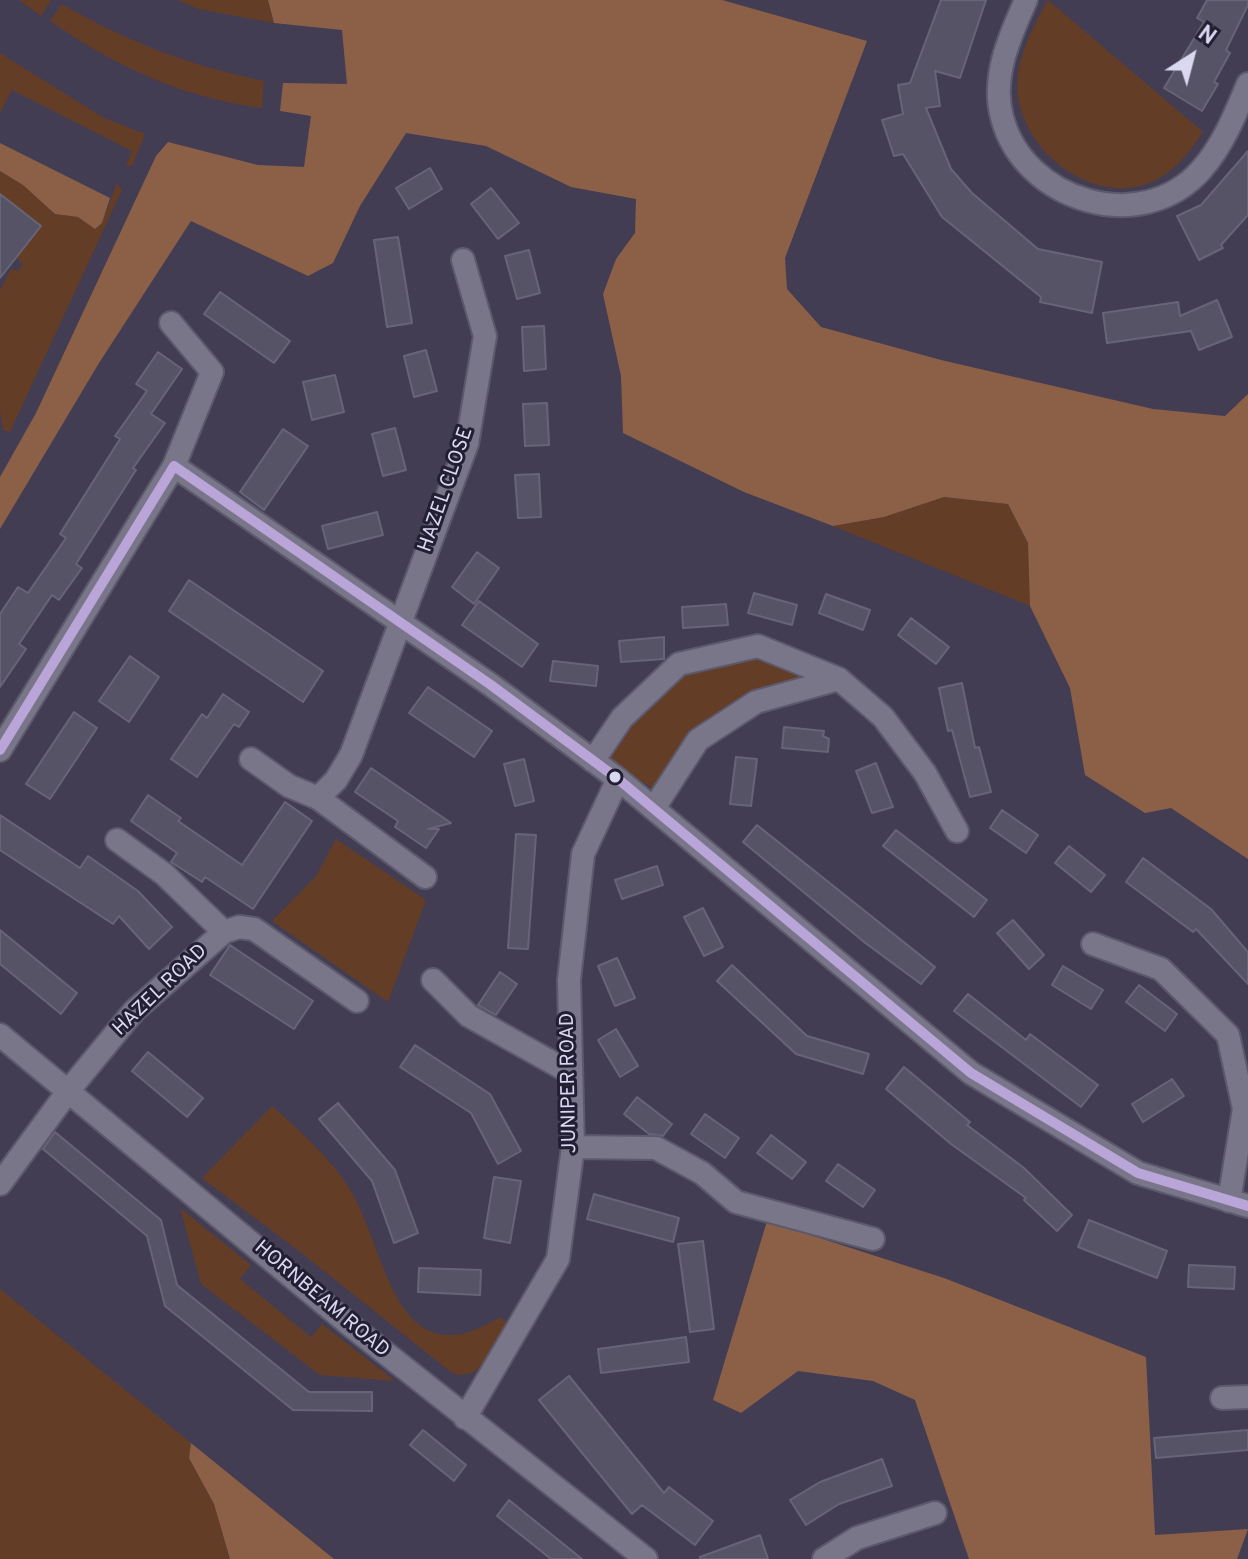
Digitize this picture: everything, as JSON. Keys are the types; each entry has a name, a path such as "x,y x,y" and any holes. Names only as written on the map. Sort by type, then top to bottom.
{"street":[{"path":"1026,0 1002,62 1001,116 1025,164 1047,183 1071,196 1102,205 1132,206 1179,188 1200,171 1221,142 1248,84"},
{"name":"HAZEL CLOSE","path":"400,624 467,444 485,336 463,260"},
{"path":"0,750 174,466 212,372 171,323"},
{"path":"174,466 491,685 618,779 971,1073 1138,1173 1239,1203 1244,1109 1228,1035 1161,969 1093,944"},
{"path":"318,798 336,780 351,755 400,624"},
{"path":"593,761 622,718 679,664 758,646 839,679 883,717 925,773 957,831"},
{"path":"654,808 698,740 756,702 839,679"},
{"path":"251,759 289,786 318,798 425,877"},
{"name":"JUNIPER ROAD","path":"465,1418 558,1259 573,1147 569,980 583,854 618,779"},
{"name":"HAZEL ROAD","path":"117,840 164,874 224,932"},
{"name":"HAZEL ROAD","path":"0,1184 69,1090 134,1011 224,932 239,927 254,929 357,1001"},
{"path":"433,980 469,1016 571,1073"},
{"name":"HORNBEAM ROAD","path":"0,1035 465,1418 646,1559"},
{"path":"573,1147 656,1148 702,1173 736,1202 873,1239"},
{"path":"1222,1398 1248,1397"},
{"path":"824,1559 857,1538 935,1513"}],"shaded area":[{"path":"19,0 51,0 41,16"},
{"path":"178,0 268,0 274,23 198,9"},
{"path":"268,0 722,0 867,41 785,258 787,289 821,327 941,360 1153,409 1225,416 1248,394 1248,859 1171,808 1145,813 1085,775 1070,688 1030,606 1028,543 1008,504 944,497 884,517 833,526 744,492 623,433 621,376 603,294 616,259 635,233 636,199 571,187 486,146 406,133 360,206 333,263 308,276 191,221 99,363 0,529 0,477 36,413 156,156 168,142 258,165 304,167 311,116 280,111 283,83 347,84 342,30 274,23"},
{"path":"1048,0 1203,132 1184,158 1160,178 1140,186 1117,188 1094,184 1072,174 1052,159 1036,141 1018,97 1018,74 1030,36"},
{"path":"62,4 160,51 264,81 262,108 205,97 125,66 50,21"},
{"path":"0,53 104,118 145,134 132,166 126,166 132,151 12,90 0,113"},
{"path":"0,143 110,198 102,223 95,229 78,217 55,214 23,185 0,171"},
{"path":"0,171 23,185 55,214 78,217 95,228 102,223 117,183 122,190 10,432 3,430 0,411 0,290 11,269 18,271 23,264 16,257 41,226 0,194"},
{"path":"944,497 1008,504 1028,543 1030,606 833,526 884,517"},
{"path":"756,654 826,678 757,697 661,793 603,758 623,722 681,670"},
{"path":"336,839 426,900 388,1002 272,921 316,876"},
{"path":"272,1106 315,1146 351,1191 386,1275 400,1302 416,1322 437,1334 465,1333 500,1317 509,1325 480,1368 472,1373 452,1373 202,1178"},
{"path":"180,1208 251,1265 240,1279 311,1337 322,1324 395,1381 320,1375 201,1284"},
{"path":"767,1221 944,1278 1146,1357 1155,1535 1248,1529 1237,1559 969,1559 915,1400 873,1381 798,1371 741,1413 713,1400"},
{"path":"0,1289 191,1443 189,1458 214,1504 230,1559 0,1559"},
{"path":"191,1443 334,1559 230,1559 214,1504 189,1458"}],"building":[{"path":"941,0 986,0 960,78 935,71 940,106 926,108 951,169 972,193 1038,249 1102,262 1092,313 1040,302 1041,297 942,217 903,154 894,156 882,120 903,114 898,85 910,83"},
{"path":"1207,0 1248,0 1248,5 1226,50 1230,53 1214,82 1218,84 1202,111 1164,88 1204,22 1197,18"},
{"path":"1248,151 1248,215 1221,245 1223,248 1199,260 1177,216 1201,205"},
{"path":"430,168 442,189 409,209 396,188"},
{"path":"491,188 519,223 498,239 471,204"},
{"path":"0,194 41,226 0,278"},
{"path":"398,237 412,323 387,327 374,240"},
{"path":"529,250 540,293 517,299 505,256"},
{"path":"220,292 290,341 274,363 204,314"},
{"path":"1217,300 1232,337 1199,350 1191,331 1107,343 1103,313 1178,302 1180,316"},
{"path":"544,326 546,369 524,371 522,327"},
{"path":"426,350 437,391 414,397 404,356"},
{"path":"158,352 182,369 151,414 165,423 133,468 136,470 76,564 82,568 59,600 52,595 19,644 26,649 0,687 0,614 18,587 28,593 66,538 60,534 120,439 115,436 147,391 136,384"},
{"path":"335,375 344,412 312,420 303,382"},
{"path":"547,403 549,445 525,446 523,404"},
{"path":"395,428 406,470 383,476 372,434"},
{"path":"283,429 308,446 264,510 240,492"},
{"path":"539,474 541,517 518,518 515,475"},
{"path":"377,512 383,535 328,549 322,526"},
{"path":"477,552 499,568 474,604 452,587"},
{"path":"189,580 323,671 303,702 169,611"},
{"path":"754,593 797,605 792,625 748,613"},
{"path":"826,594 870,610 863,630 819,613"},
{"path":"479,601 538,644 522,667 462,625"},
{"path":"726,604 728,625 683,628 682,607"},
{"path":"911,618 949,647 936,664 898,635"},
{"path":"664,637 664,659 621,662 619,641"},
{"path":"130,656 159,677 129,722 99,701"},
{"path":"553,661 598,666 596,686 550,681"},
{"path":"962,683 975,748 979,747 991,792 970,797 952,730 948,731 939,688"},
{"path":"428,687 492,731 474,757 409,713"},
{"path":"223,694 249,712 239,727 234,724 197,777 171,759 202,714 207,718"},
{"path":"74,712 97,728 50,799 26,784"},
{"path":"784,727 824,731 823,736 829,739 828,752 782,748"},
{"path":"736,757 757,759 751,806 730,804"},
{"path":"524,759 534,801 515,806 504,764"},
{"path":"876,763 893,807 872,813 856,771"},
{"path":"371,768 451,823 428,829 439,829 426,848 395,827 398,821 355,792"},
{"path":"148,795 181,818 178,821 242,865 285,802 312,821 253,909 205,877 202,882 171,862 177,853 131,821"},
{"path":"1002,810 1038,835 1026,853 990,828"},
{"path":"0,815 80,868 88,856 138,891 172,927 149,949 119,916 113,924 0,850"},
{"path":"757,825 935,967 921,984 864,942 743,842"},
{"path":"896,830 987,900 974,917 883,846"},
{"path":"516,834 536,835 528,949 508,948"},
{"path":"1069,846 1105,875 1091,892 1055,863"},
{"path":"1143,858 1211,909 1248,952 1248,984 1196,929 1193,932 1126,882"},
{"path":"657,866 663,885 622,899 615,880"},
{"path":"703,908 723,947 704,956 684,917"},
{"path":"1013,920 1044,955 1029,969 997,933"},
{"path":"0,930 77,993 61,1014 0,964"},
{"path":"230,945 313,1001 294,1029 210,975"},
{"path":"617,958 635,998 615,1006 598,966"},
{"path":"732,965 807,1036 869,1054 863,1074 796,1054 717,981"},
{"path":"1063,966 1103,990 1091,1009 1052,985"},
{"path":"500,972 517,984 496,1015 478,1005"},
{"path":"1139,985 1177,1014 1165,1031 1126,1002"},
{"path":"968,994 1026,1040 1030,1034 1098,1085 1081,1107 954,1011"},
{"path":"616,1029 638,1066 620,1077 598,1040"},
{"path":"415,1045 490,1094 521,1151 498,1164 471,1113 400,1067"},
{"path":"148,1052 203,1098 187,1117 132,1071"},
{"path":"904,1067 970,1122 967,1125 1024,1168 1072,1215 1057,1231 1024,1200 1026,1198 951,1144 886,1089"},
{"path":"1172,1079 1184,1096 1143,1122 1132,1104"},
{"path":"637,1097 672,1124 663,1136 649,1134 624,1114"},
{"path":"338,1103 395,1170 418,1233 394,1243 372,1181 319,1119"},
{"path":"705,1114 739,1138 725,1158 691,1134"},
{"path":"55,1132 161,1220 177,1285 309,1392 372,1392 372,1411 293,1410 165,1306 147,1236 43,1149"},
{"path":"771,1135 806,1162 792,1179 757,1153"},
{"path":"838,1164 875,1190 863,1207 826,1181"},
{"path":"494,1177 521,1181 510,1243 484,1238"},
{"path":"594,1194 679,1218 673,1242 587,1219"},
{"path":"1089,1220 1167,1251 1157,1278 1078,1247"},
{"path":"703,1241 714,1329 690,1332 678,1244"},
{"path":"1189,1265 1235,1267 1234,1289 1188,1287"},
{"path":"419,1268 481,1270 480,1295 418,1292"},
{"path":"686,1337 689,1362 601,1373 598,1349"},
{"path":"569,1376 664,1493 669,1487 713,1521 695,1545 642,1505 632,1514 539,1400"},
{"path":"423,1430 466,1465 454,1481 410,1445"},
{"path":"1248,1430 1248,1450 1156,1458 1154,1438"},
{"path":"882,1459 892,1486 839,1504 806,1525 790,1500 820,1482"},
{"path":"509,1500 582,1559 551,1559 497,1516"},
{"path":"760,1535 768,1559 700,1559 700,1557"}],"transit line":[{"path":"174,466 491,685 618,779 971,1073 1138,1173 1248,1206"},
{"path":"0,750 174,466"}]}
